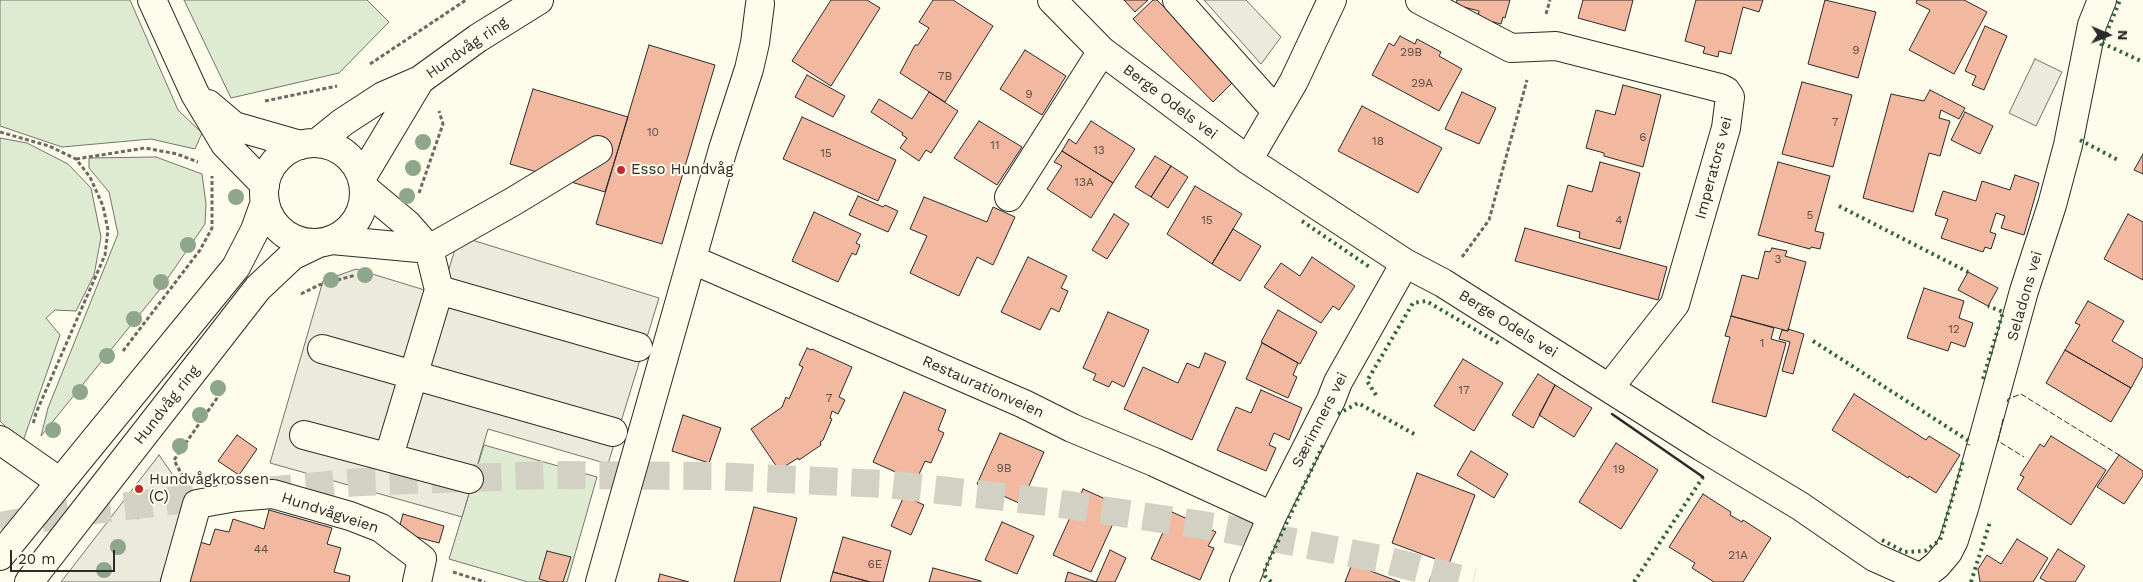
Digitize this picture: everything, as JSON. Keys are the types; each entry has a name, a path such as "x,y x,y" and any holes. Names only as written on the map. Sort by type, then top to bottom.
{"street":[{"path":"152,0 195,94 225,144 265,194 271,218 291,238 304,242 429,249 514,202 598,150"},
{"name":"Hundvåg ring","path":"308,144 383,96 420,80 478,38 539,0"},
{"name":"Berge Odels vei","path":"1052,0 1102,51 1248,160 1405,263 1444,283 1702,447 1800,506 1874,557 1922,580"},
{"path":"1176,0 1276,111"},
{"path":"1248,160 1311,48 1332,0"},
{"path":"1420,0 1511,48 1535,47"},
{"name":"Seladons vei","path":"1922,580 1948,552 1954,540 1965,505 2024,291 2059,180 2068,145 2092,25 2102,0"},
{"path":"600,582 723,149 749,68 755,43 760,4"},
{"name":"Imperators vei","path":"1535,47 1556,46 1591,54 1720,88 1730,98 1726,128 1675,304 1610,388"},
{"path":"1009,196 1102,51"},
{"name":"Hundvåg ring","path":"363,182 420,80"},
{"path":"195,94 234,126 308,144 334,147 346,154 355,164 363,182 407,224 429,249 439,290 389,456"},
{"path":"0,556 236,267 256,230 269,172 277,160 287,151 308,144"},
{"path":"326,242 345,233 354,223 361,211 363,182"},
{"name":"Hundvåg ring","path":"29,582 258,288 292,256 326,242"},
{"name":"Restaurationveien","path":"693,260 1024,404 1072,428 1154,462 1272,516"},
{"name":"Særimners vei","path":"1244,582 1272,516 1332,400 1338,382 1405,263"},
{"path":"439,290 638,347"},
{"path":"322,349 613,432"},
{"path":"304,435 389,456 469,479"},
{"path":"0,440 60,482"},
{"name":"Hundvågveien","path":"198,504 272,494 350,516 381,528 422,559 417,582"},
{"path":"175,582 198,504"}],"path":[{"path":"363,69 466,0"},
{"path":"1444,283 1489,220 1535,47 1550,0"},
{"path":"261,103 268,99 338,86"},
{"path":"419,194 443,124 438,108"},
{"path":"0,132 49,146 76,158 90,176 103,206 108,230 105,255 36,412 32,430"},
{"path":"76,158 145,148 177,154 203,164"},
{"path":"200,250 212,228 212,175"},
{"path":"293,298 319,285 364,272"},
{"path":"198,504 174,460 225,385"}],"green space":[{"path":"0,0 130,0 178,110 202,133 195,149 151,139 62,147 0,126"},
{"path":"184,0 367,0 389,22 339,73 231,98"},
{"path":"0,138 27,143 68,164 91,188 101,237 94,275 76,311 55,310 46,318 60,335 22,444 0,421"},
{"path":"156,157 202,174 206,204 205,224 161,288 41,436 48,408 118,234 109,192 89,168 89,158"},
{"path":"484,445 597,477 567,582 528,582 449,559"}],"shaded area":[{"path":"1204,0 1246,0 1281,37 1261,64"},
{"path":"2035,59 2062,72 2036,126 2009,113"},
{"path":"459,236 659,298 608,464 488,429 462,517 270,463 323,281 356,269 441,295"},
{"path":"159,455 187,495 160,582 61,582"}],"building":[{"path":"831,0 867,0 880,8 831,86 792,61"},
{"path":"933,0 953,0 993,26 945,102 900,73 915,45 918,45 929,28 919,22"},
{"path":"1124,0 1148,0 1135,12"},
{"path":"1153,0 1157,0 1235,80 1213,102 1133,19"},
{"path":"1457,0 1510,0 1505,18 1503,17 1501,24 1478,18 1479,11 1456,5"},
{"path":"1583,0 1633,0 1625,31 1578,18"},
{"path":"1696,0 1763,0 1759,12 1743,7 1731,54 1719,51 1718,57 1703,53 1705,47 1685,41"},
{"path":"1825,0 1876,12 1858,78 1808,64"},
{"path":"1917,0 1964,0 1987,12 1954,74 1909,50 1930,10 1916,3"},
{"path":"1985,26 2007,36 1984,90 1972,85 1976,76 1965,71"},
{"path":"1400,36 1415,44 1417,39 1441,52 1439,56 1462,69 1439,111 1372,75 1389,43 1394,46"},
{"path":"649,45 715,65 662,244 596,224"},
{"path":"1025,50 1066,76 1042,115 1000,89"},
{"path":"807,75 845,96 833,117 795,97"},
{"path":"1802,82 1852,95 1833,167 1782,154"},
{"path":"1623,85 1661,95 1643,167 1604,156 1604,153 1586,148 1596,110 1615,115"},
{"path":"533,89 628,117 605,192 510,164"},
{"path":"1930,90 1965,108 1959,119 1941,110 1939,118 1950,121 1940,156 1929,153 1913,212 1863,198 1891,94 1924,101"},
{"path":"929,92 958,111 931,153 926,150 919,161 900,148 907,138 902,135 903,133 871,112 879,99 912,119"},
{"path":"1462,92 1496,108 1479,144 1445,129"},
{"path":"1362,106 1442,148 1418,193 1338,151"},
{"path":"1965,112 1993,126 1980,154 1951,140"},
{"path":"802,117 896,160 878,201 783,159"},
{"path":"979,121 1022,147 997,185 954,158"},
{"path":"1091,121 1135,149 1113,183 1062,151 1069,139 1076,144"},
{"path":"1062,151 1113,183 1091,218 1047,189 1062,166 1054,162"},
{"path":"2143,154 2143,174 2134,170"},
{"path":"1155,156 1171,166 1151,197 1135,187"},
{"path":"1600,162 1640,173 1620,249 1579,238 1580,232 1557,226 1568,185 1592,192"},
{"path":"1778,162 1830,176 1815,231 1824,233 1820,249 1811,247 1810,249 1758,235"},
{"path":"1171,166 1188,177 1168,208 1151,197"},
{"path":"2015,175 2039,183 2024,235 2001,228 2005,216 1996,213 1990,232 1996,234 1991,249 1985,247 1983,252 1941,238 1948,219 1935,215 1943,191 1976,201 1982,181 2010,190"},
{"path":"1195,186 1242,214 1212,264 1167,234"},
{"path":"858,196 883,207 885,205 898,211 888,232 849,215"},
{"path":"924,197 987,222 993,207 1015,217 993,265 977,257 959,296 910,273 927,236 910,229"},
{"path":"814,212 861,234 856,243 860,245 856,255 852,253 838,282 792,261"},
{"path":"1114,214 1129,224 1107,259 1092,250"},
{"path":"2128,214 2143,222 2143,280 2104,259"},
{"path":"1525,228 1667,267 1658,300 1515,261"},
{"path":"1233,229 1261,246 1240,281 1212,264"},
{"path":"1772,248 1787,251 1785,256 1806,262 1788,331 1731,316 1742,275 1758,279 1765,251 1770,252"},
{"path":"1028,257 1067,276 1061,288 1068,291 1059,312 1051,308 1040,330 1001,312"},
{"path":"1312,257 1355,286 1339,310 1333,306 1321,323 1264,287 1281,263 1300,276"},
{"path":"1968,272 1998,288 1988,306 1958,290"},
{"path":"1924,288 1964,301 1959,318 1973,323 1965,347 1951,342 1948,351 1907,338"},
{"path":"2088,301 2124,321 2112,341 2143,359 2143,366 2131,388 2065,350 2080,325 2075,323"},
{"path":"1278,310 1317,332 1300,364 1261,342"},
{"path":"1108,312 1149,330 1124,387 1112,381 1109,387 1093,380 1096,374 1083,368"},
{"path":"1731,316 1774,328 1771,339 1786,343 1766,417 1712,402 1730,337 1725,336"},
{"path":"1788,329 1804,334 1793,374 1782,371 1790,342 1779,339 1782,330 1788,331"},
{"path":"1262,343 1298,363 1293,375 1297,377 1288,398 1246,379"},
{"path":"807,348 852,367 839,397 845,400 838,414 832,411 830,418 832,419 823,440 820,442 821,445 799,460 798,458 779,470 751,429 782,407 786,397 789,399 803,367 799,365"},
{"path":"2065,350 2131,388 2111,422 2046,383"},
{"path":"1205,353 1226,362 1192,440 1124,409 1143,367 1178,383 1187,363 1199,368"},
{"path":"1463,359 1503,383 1474,431 1434,406"},
{"path":"1538,374 1555,385 1533,428 1512,415"},
{"path":"1555,385 1592,408 1574,437 1539,415"},
{"path":"1261,390 1302,408 1289,440 1274,433 1269,445 1276,448 1266,471 1217,450 1236,407 1251,413"},
{"path":"904,392 946,410 938,430 944,433 931,463 925,461 916,481 873,462"},
{"path":"1854,394 1926,440 1929,436 1960,455 1936,493 1909,476 1908,478 1832,430"},
{"path":"683,415 721,428 709,463 672,451"},
{"path":"1000,433 1044,452 1021,504 977,484"},
{"path":"237,435 257,449 239,475 218,461"},
{"path":"2051,436 2106,470 2071,525 2017,489 2024,477 2020,475 2040,444 2044,447"},
{"path":"1616,443 1658,470 1621,529 1579,502"},
{"path":"1471,451 1508,474 1494,498 1457,475"},
{"path":"2119,455 2143,471 2143,476 2124,504 2097,487"},
{"path":"1417,473 1475,495 1449,564 1392,543"},
{"path":"153,488 159,492 138,519 132,515"},
{"path":"1083,489 1121,506 1091,572 1053,555"},
{"path":"1703,494 1731,512 1730,515 1742,522 1743,520 1771,538 1743,582 1714,582 1692,568 1695,563 1669,547"},
{"path":"904,496 924,505 911,535 891,526"},
{"path":"754,507 797,518 780,582 734,582"},
{"path":"269,510 332,528 327,544 341,548 334,572 350,576 349,582 181,582 193,540 210,545 215,529 229,532 233,519 264,529"},
{"path":"1172,512 1216,532 1208,546 1214,548 1200,580 1151,559"},
{"path":"403,514 444,526 439,543 398,532"},
{"path":"1002,522 1034,536 1017,574 985,560"},
{"path":"843,537 891,551 883,582 870,582 833,572"},
{"path":"2017,539 2048,558 2033,582 1980,582 1978,569 1987,555 2001,564"},
{"path":"2058,549 2085,566 2075,582 2047,582 2040,578"},
{"path":"1110,550 1126,558 1115,582 1096,582"},
{"path":"547,551 571,557 563,582 549,582 539,579"},
{"path":"1352,564 1400,582 1345,582"},
{"path":"933,568 981,581 981,582 929,582"},
{"path":"833,572 870,582 830,582"},
{"path":"1068,572 1096,582 1065,582"},
{"path":"660,574 689,582 658,582"},
{"path":"1431,577 1440,580 1441,578 1451,582 1429,582"}],"tunnel":[{"path":"264,491 360,482 545,475 713,476 885,484 1048,502 1222,528 1381,559 1473,582"},
{"path":"0,526 77,512 221,495"}],"hedge":[{"path":"2101,46 2120,0"},
{"path":"2102,43 2143,62"},
{"path":"2080,140 2118,160"},
{"path":"1839,206 1968,272"},
{"path":"1302,221 1371,268"},
{"path":"1376,395 1367,381 1413,303 1426,301 1500,344"},
{"path":"1983,379 2003,312 1988,306"},
{"path":"1813,341 1969,441 1968,445"},
{"path":"1338,414 1358,403 1416,435"},
{"path":"1271,582 1265,576 1265,569 1323,445"},
{"path":"1882,540 1905,552 1925,551 1940,540 1963,461"},
{"path":"1634,582 1703,477"},
{"path":"1971,582 1990,522"}],"fence":[{"path":"2007,402 2008,399 2021,394 2119,455"},
{"path":"2003,419 1998,441 2024,457"}],"wall":[{"path":"1612,414 1703,477"}],"place":[{"name":"Esso Hundvåg","path":"621,170"},
{"name":"Hundvågkrossen (C)","path":"139,489"}]}
